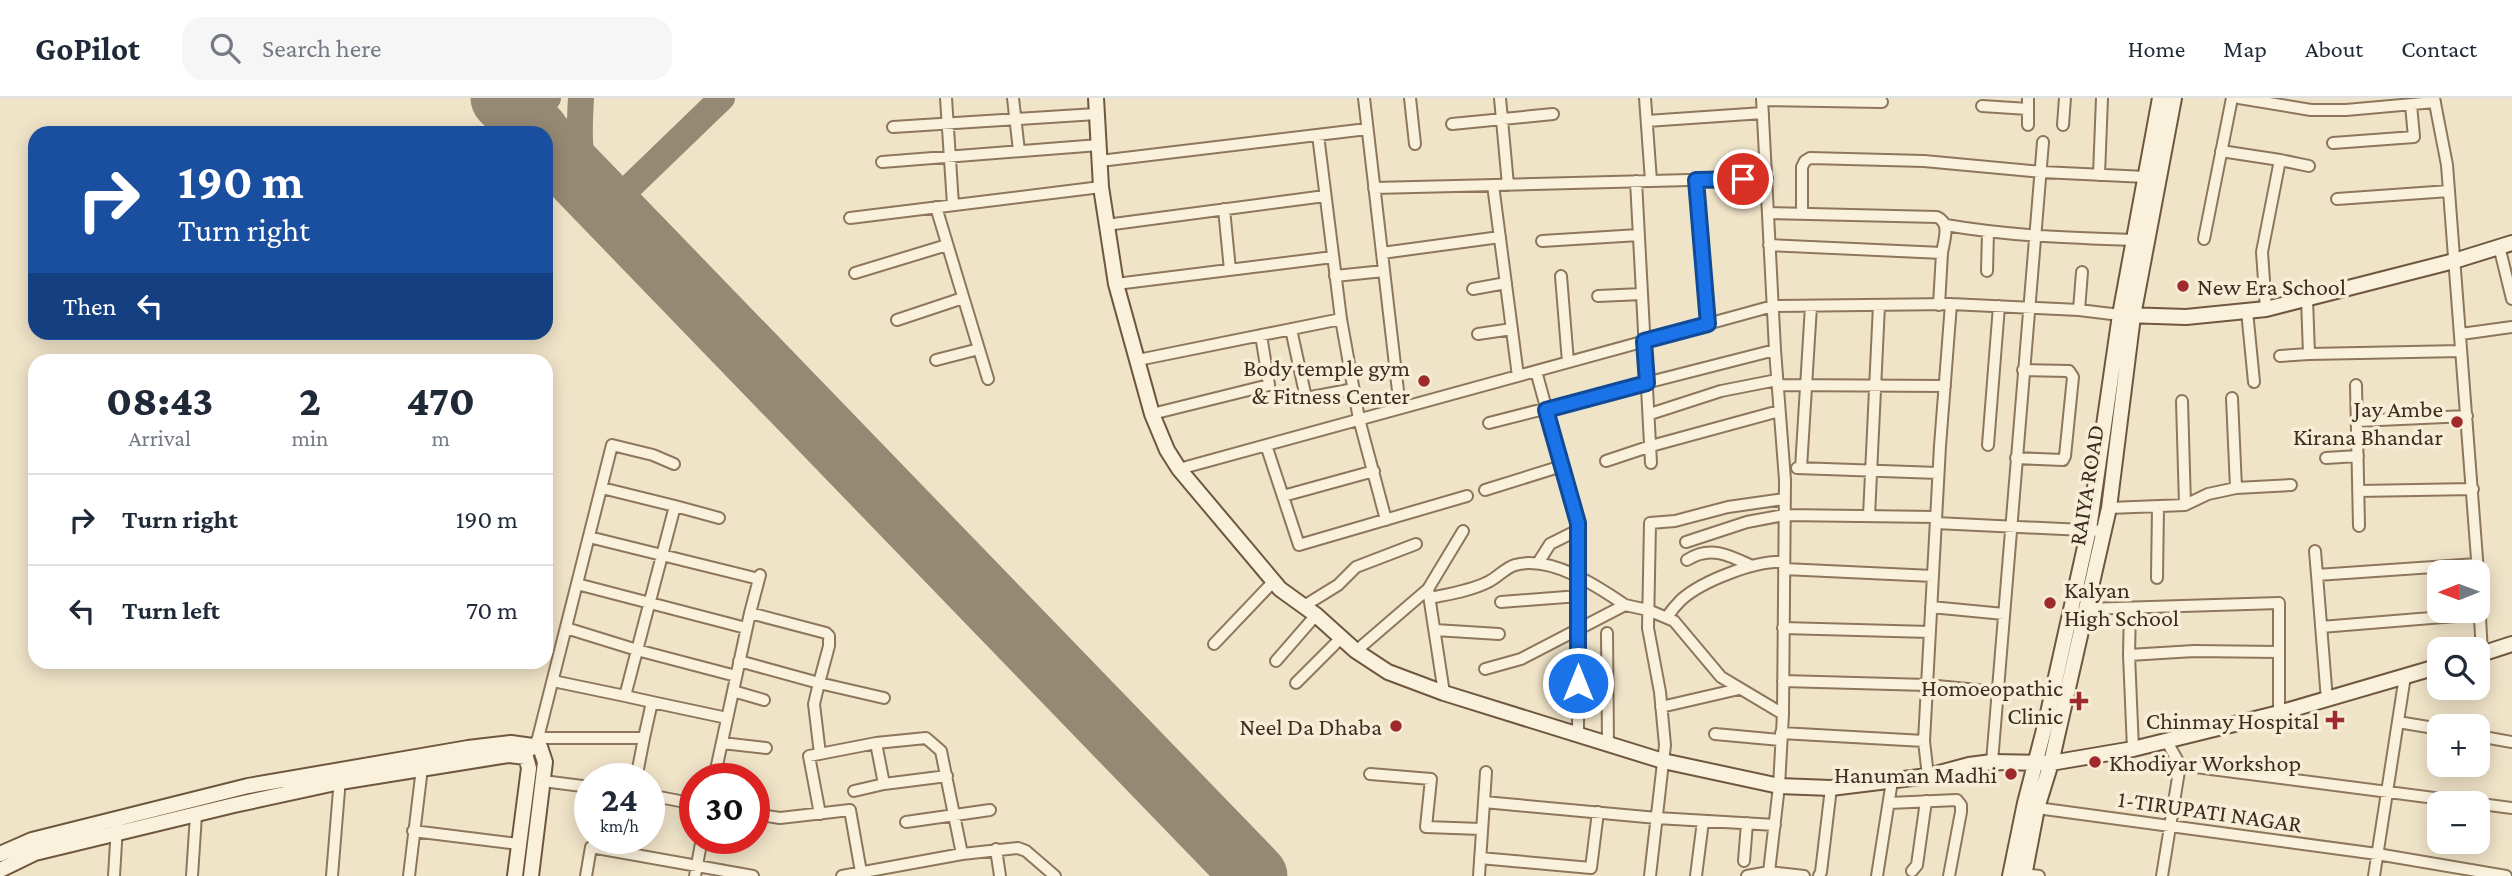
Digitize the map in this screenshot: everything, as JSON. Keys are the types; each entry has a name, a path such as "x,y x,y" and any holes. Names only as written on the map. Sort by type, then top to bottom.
{"street":[{"path":"947,98 953,205"},
{"path":"1013,98 1019,151"},
{"path":"1096,98 1101,187 1116,284 1152,414 1167,450 1179,469 1274,581 1356,651 1400,677 1662,761 1779,786 1831,788 1928,776 1992,762 2051,763 2133,749 2279,713 2427,670"},
{"path":"1364,98 1400,408"},
{"path":"1410,98 1415,144"},
{"path":"1500,98 1508,185"},
{"path":"1645,98 1651,181"},
{"path":"2063,125 2065,98"},
{"path":"2099,175 2102,98"},
{"name":"RAIYA ROAD","path":"2024,876 2037,808 2051,763 2086,609 2135,240 2160,98"},
{"name":"RAIYA ROAD","path":"2024,876 2035,763 2096,530 2109,508 2126,316 2174,98"},
{"path":"2204,239 2232,98"},
{"path":"2239,98 2311,110 2411,105 2435,100 2447,165 2477,560"},
{"path":"2344,98 2346,110"},
{"path":"1773,874 1783,714 1784,468 1762,99 1882,102"},
{"path":"1982,106 2028,103 2028,125"},
{"path":"2333,143 2414,137 2411,105"},
{"path":"1647,121 1763,113"},
{"path":"893,127 1096,114"},
{"path":"1452,124 1553,114"},
{"path":"1100,161 1367,129"},
{"path":"1318,135 1341,319 1359,419 1386,520"},
{"path":"1992,762 2043,142"},
{"path":"882,162 1099,145"},
{"path":"2221,151 2309,166"},
{"path":"1802,214 1802,167 1810,158 1924,161 2042,172 2146,177"},
{"path":"2266,309 2262,252 2280,160"},
{"path":"1374,188 1767,178"},
{"path":"1696,180 1708,324"},
{"path":"1636,181 1651,463"},
{"path":"1493,185 1518,376"},
{"path":"850,218 1101,187"},
{"path":"2337,199 2449,191"},
{"path":"1106,225 1325,196"},
{"path":"936,207 988,379"},
{"path":"1224,209 1230,270"},
{"path":"1769,213 1937,217 1946,225 1942,253 1945,386 1924,741 1928,776"},
{"path":"1946,225 2035,236 2135,240"},
{"path":"1987,271 1988,232"},
{"path":"1542,241 1639,234"},
{"path":"1382,253 1500,237"},
{"path":"1179,469 1773,306 1945,304 2079,310 2126,316 2186,317 2247,312 2454,261 2506,244 2512,299"},
{"path":"1769,245 1942,253"},
{"path":"855,273 947,246"},
{"path":"1116,284 1333,257"},
{"path":"1335,275 1384,271"},
{"path":"2079,310 2082,272"},
{"path":"1561,276 1568,362"},
{"path":"1473,289 1506,283"},
{"path":"1598,296 1642,294"},
{"path":"897,320 963,298"},
{"path":"2307,299 2309,354"},
{"path":"1869,516 1879,305"},
{"path":"1801,468 1811,306"},
{"path":"1988,445 2000,306"},
{"path":"2247,312 2253,382"},
{"path":"1138,360 1341,319"},
{"path":"2461,334 2512,327"},
{"path":"1291,329 1306,398 1354,389"},
{"path":"1478,334 1512,329"},
{"path":"1152,414 1269,385 1261,335"},
{"path":"936,360 979,349"},
{"path":"1489,423 1775,350"},
{"path":"2280,356 2461,351"},
{"path":"2016,458 2063,460 2073,377 2069,371 2023,370"},
{"path":"1535,371 1578,530 1578,735"},
{"path":"1650,414 1721,391 1777,383 1945,386"},
{"path":"2356,385 2359,526"},
{"path":"2232,398 2236,488"},
{"path":"2182,401 2185,505"},
{"path":"1606,461 1779,411"},
{"path":"2357,421 2467,416"},
{"path":"526,757 537,742 612,445 653,455 674,464"},
{"path":"1266,445 1300,545 1467,496"},
{"path":"2326,458 2358,456"},
{"path":"1485,490 1562,466"},
{"path":"1784,468 1938,473"},
{"path":"1283,496 1374,471"},
{"path":"2109,508 2185,505 2208,494 2236,488 2291,485"},
{"path":"602,488 719,519"},
{"path":"2358,491 2473,489"},
{"path":"1650,876 1665,745 1648,628 1650,523 1675,521 1728,508 1784,499"},
{"path":"625,696 674,506"},
{"path":"2157,578 2158,507"},
{"path":"1686,542 1747,522 1784,515 1869,516 2096,530"},
{"path":"1538,563 1550,544 1578,530"},
{"path":"1356,651 1429,594 1463,531"},
{"path":"589,537 760,576 746,628 718,763"},
{"path":"1276,661 1310,611 1356,567 1416,544"},
{"path":"2315,551 2327,699"},
{"path":"1687,560 1699,553 1716,552 1727,554 1752,566"},
{"path":"1667,617 1682,600 1699,589 1770,561 1784,566 1933,576"},
{"path":"1429,594 1459,593 1485,584 1512,566 1538,563 1579,577 1625,604 1674,621 1721,677 1783,714"},
{"path":"2317,575 2427,570"},
{"path":"1214,644 1274,581"},
{"path":"577,584 746,628"},
{"path":"1429,594 1444,693"},
{"path":"1501,602 1579,596"},
{"path":"2086,609 2279,603 2279,713"},
{"path":"1485,669 1521,659 1625,604"},
{"path":"1931,607 2004,614"},
{"path":"2130,609 2133,749"},
{"path":"750,613 829,636 830,646 814,705 820,754"},
{"path":"2321,627 2427,618"},
{"path":"566,628 736,676"},
{"path":"1783,628 1930,632"},
{"path":"1435,630 1499,634"},
{"path":"1607,633 1608,744"},
{"path":"1296,683 1341,638"},
{"path":"2490,651 2512,644"},
{"path":"2129,655 2194,651 2279,652"},
{"path":"739,662 884,698"},
{"path":"2374,876 2405,676"},
{"path":"553,681 727,718"},
{"path":"1783,681 1927,685 1998,692"},
{"path":"1661,707 1739,689"},
{"path":"733,691 764,700"},
{"path":"639,763 652,702"},
{"path":"2398,722 2427,727"},
{"path":"1715,734 1924,741"},
{"path":"0,870 35,853 117,835 340,776 468,748 644,738"},
{"path":"820,814 809,756 876,743 926,738 941,751 962,854"},
{"path":"2490,738 2512,742"},
{"path":"2162,876 2180,765 2166,740"},
{"path":"531,876 545,762 537,742"},
{"path":"722,743 766,748"},
{"path":"876,743 884,784"},
{"path":"0,855 32,840 248,786 422,768 508,755 526,757"},
{"path":"515,876 529,768 526,757"},
{"path":"2180,765 2512,808"},
{"path":"409,876 422,768"},
{"path":"1479,876 1486,772"},
{"path":"1370,774 1431,779 1426,827 1481,829"},
{"path":"332,876 340,776"},
{"path":"854,791 884,784 947,776"},
{"path":"543,781 574,785"},
{"path":"1877,876 1892,781"},
{"path":"1820,876 1831,788"},
{"path":"1889,803 1956,800 1961,805 1949,876"},
{"path":"1912,871 1917,865 1926,801"},
{"path":"1484,802 1657,818 1775,825"},
{"name":"1-TIRUPATI NAGAR","path":"2037,808 2377,854 2505,876"},
{"path":"770,816 780,818 850,810 861,872"},
{"path":"906,822 990,810"},
{"path":"1480,858 1591,872 1598,812"},
{"path":"192,876 196,815"},
{"path":"114,876 117,819"},
{"path":"1696,876 1703,821"},
{"path":"1744,861 1747,824"},
{"path":"414,831 518,844"},
{"path":"586,876 591,847 695,872 753,876"},
{"path":"842,876 962,854 1018,848 1026,851 1055,876"},
{"path":"996,849 1000,876"},
{"path":"695,872 699,854"},
{"path":"901,864 903,876"},
{"path":"1747,876 1804,876"}],"taxiway":[{"path":"508,98 528,102 548,98"},
{"path":"581,98 582,157 594,192"},
{"path":"609,207 722,98"}],"runway":[{"path":"503,98 530,126"},
{"path":"553,150 1255,876"}],"place":[{"name":"New Era School","path":"2183,286"},
{"name":"Body temple gym & Fitness Center","path":"1424,381"},
{"name":"Jay Ambe Kirana Bhandar","path":"2457,422"},
{"name":"Kalyan High School","path":"2050,603"},
{"name":"Homoeopathic Clinic","path":"2079,701"},
{"name":"Chinmay Hospital","path":"2335,720"},
{"name":"Neel Da Dhaba","path":"1396,726"},
{"name":"Khodiyar Workshop","path":"2095,762"},
{"name":"Hanuman Madhi","path":"2011,774"}],"route":[{"path":"1578,683 1578,523 1546,410 1647,383 1644,341 1708,324 1696,180 1743,179"}]}
